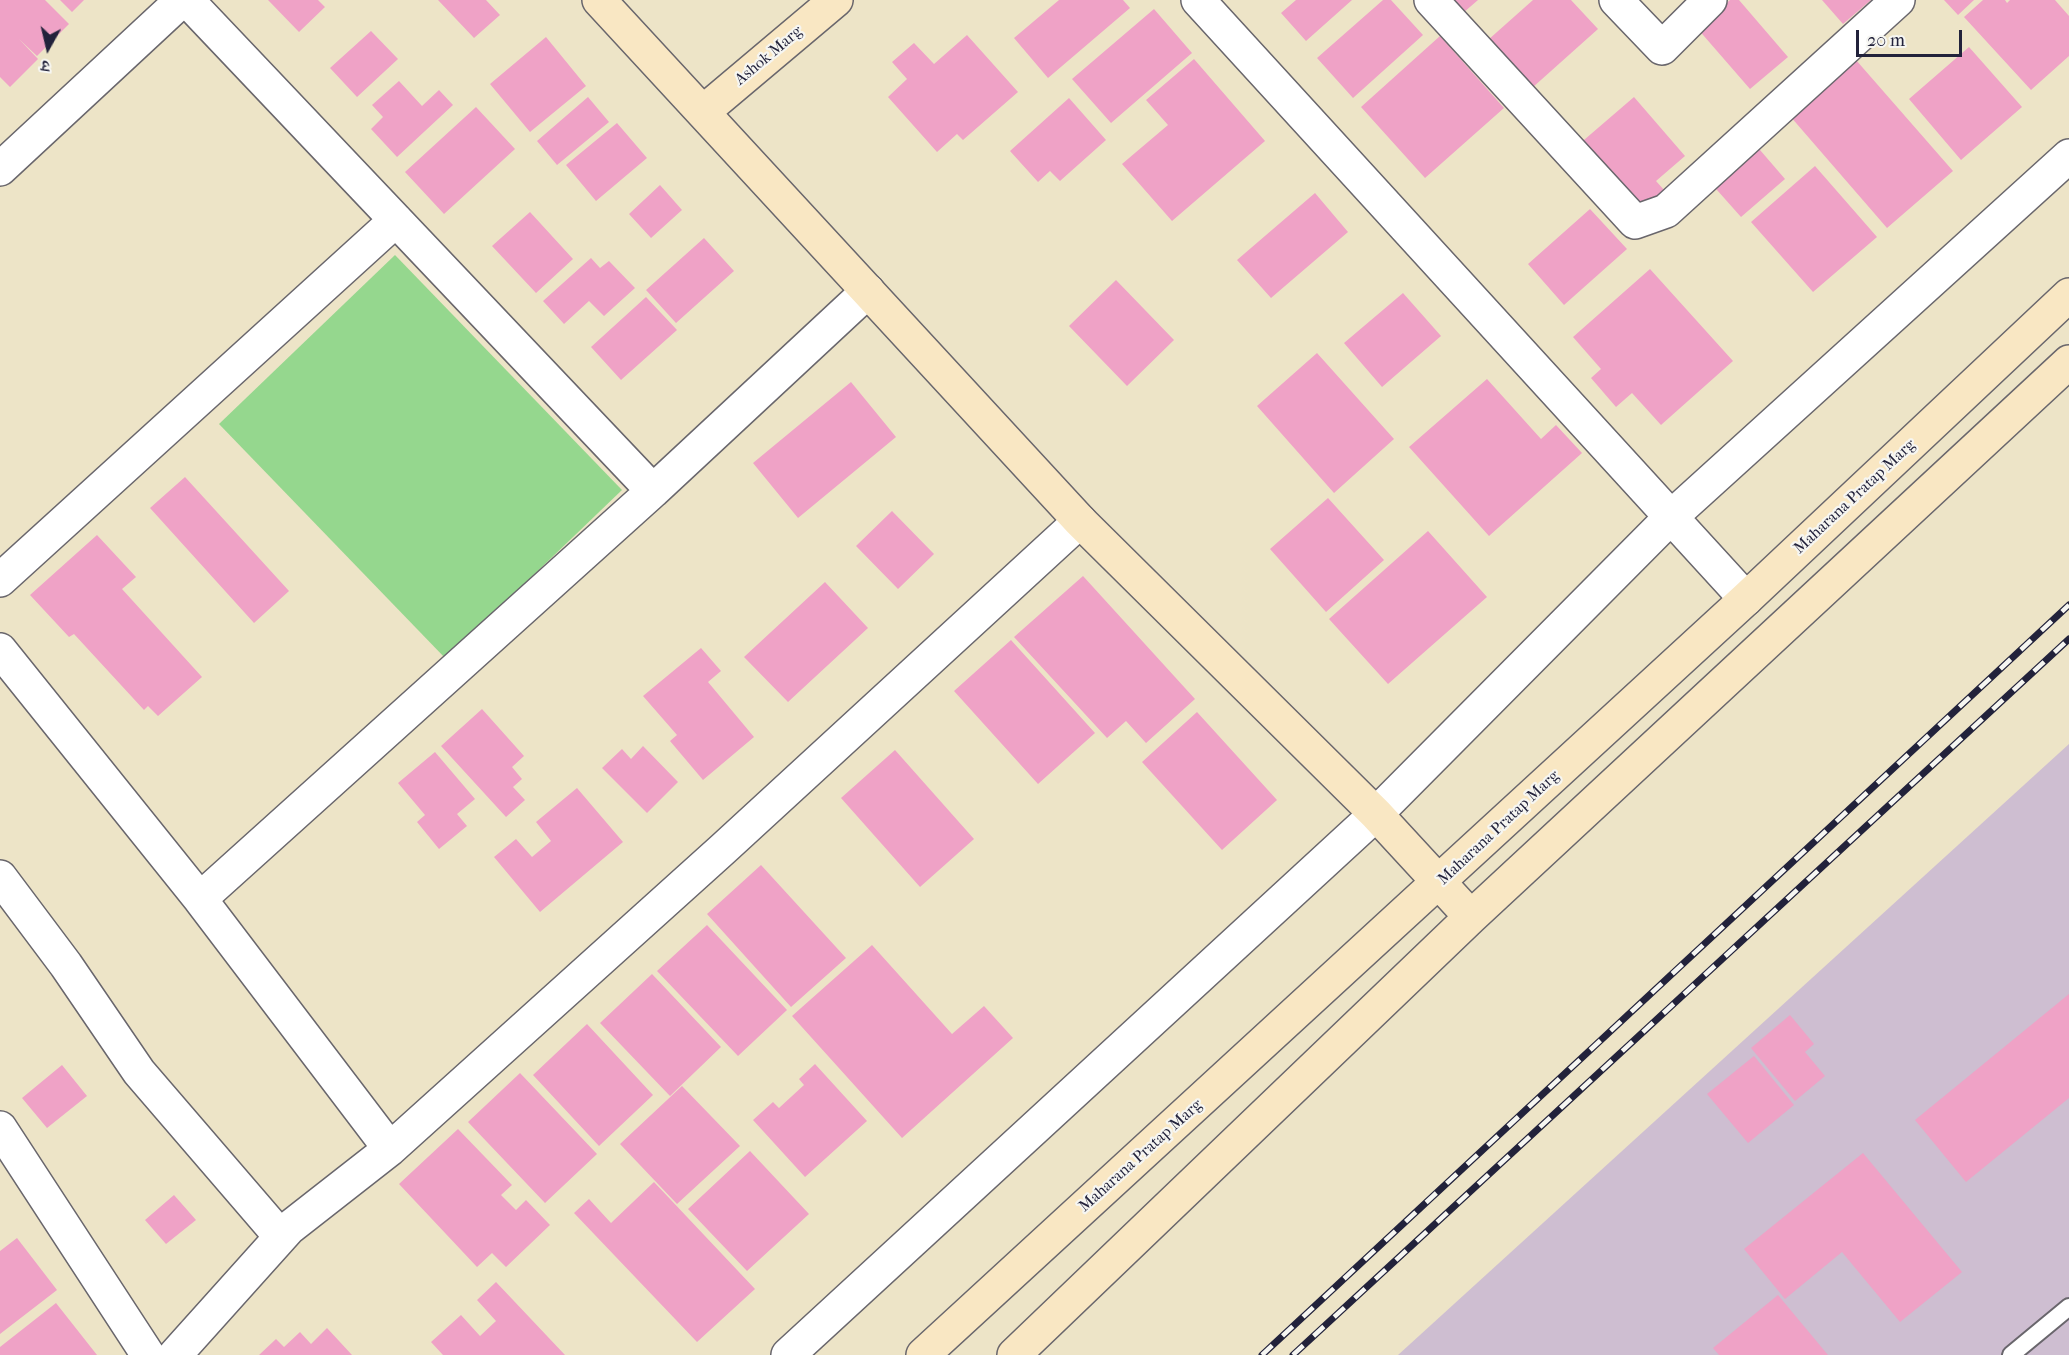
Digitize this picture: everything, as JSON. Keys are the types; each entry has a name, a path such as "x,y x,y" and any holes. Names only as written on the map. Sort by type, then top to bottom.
{"main road":[{"path":"599,0 1080,521 1376,814 1471,917"},
{"name":"Ashok Marg","path":"703,112 836,0"},
{"name":"Maharana Pratap Marg","path":"923,1355 1746,599 2069,294"},
{"path":"1014,1355 1471,917 2069,362"}],"street":[{"path":"0,169 184,0 653,491"},
{"path":"1198,0 1746,599"},
{"path":"1431,0 1635,222 1666,211 1898,0"},
{"path":"1616,0 1662,48 1710,0"},
{"path":"788,1355 1376,814 1671,517 2069,156"},
{"path":"0,580 396,220"},
{"path":"200,899 653,491 868,291"},
{"path":"175,1355 289,1228 390,1149 714,857 1080,521"},
{"path":"0,650 200,899 390,1149"},
{"path":"0,877 66,965 139,1072 281,1237"},
{"path":"0,1128 148,1355"}],"lane":[{"path":"2011,1355 2069,1307"}],"shaded area":[{"path":"2069,744 2069,1355 1398,1355"}],"green space":[{"path":"395,255 622,490 446,659 219,424"}],"building":[{"path":"0,0 45,0 69,24 37,56 19,39 38,59 10,87 0,77"},
{"path":"60,0 84,0 72,12"},
{"path":"268,0 318,0 325,7 299,32"},
{"path":"438,0 486,0 500,15 474,38"},
{"path":"1059,0 1123,0 1130,8 1048,78 1014,38"},
{"path":"1296,0 1352,0 1306,41 1281,13"},
{"path":"1383,0 1391,0 1423,35 1353,98 1317,58"},
{"path":"1452,0 1478,0 1463,13"},
{"path":"1533,0 1571,0 1598,29 1532,88 1488,40"},
{"path":"1730,0 1739,0 1788,57 1750,89 1697,28"},
{"path":"1822,0 1871,0 1843,24"},
{"path":"1944,0 1974,0 1958,15"},
{"path":"1983,0 2005,0 2007,3 2010,0 2055,0 2069,16 2069,56 2031,90 1964,17"},
{"path":"1154,9 1192,53 1111,123 1072,79"},
{"path":"371,31 398,59 357,97 330,68"},
{"path":"967,35 1018,92 963,140 957,134 937,152 888,97 907,79 892,62 914,43 934,64"},
{"path":"1440,36 1504,108 1425,178 1361,107"},
{"path":"546,37 586,86 530,132 490,84"},
{"path":"1969,47 2022,107 1961,160 1909,99"},
{"path":"1194,59 1265,141 1172,221 1122,164 1168,125 1146,100"},
{"path":"1856,60 1953,171 1887,228 1790,116"},
{"path":"399,81 422,106 439,90 453,105 397,157 371,129 383,117 372,105"},
{"path":"588,97 609,122 557,165 537,141"},
{"path":"1634,97 1685,156 1656,181 1665,191 1637,216 1577,146"},
{"path":"1069,98 1106,140 1060,181 1050,171 1038,182 1010,151"},
{"path":"476,107 515,149 444,214 405,172"},
{"path":"617,123 647,158 596,201 566,165"},
{"path":"1754,143 1785,179 1741,217 1709,181"},
{"path":"1815,166 1877,237 1813,292 1751,222"},
{"path":"660,185 682,210 651,238 629,214"},
{"path":"1315,193 1348,232 1271,298 1237,260"},
{"path":"1590,209 1627,249 1564,305 1528,264"},
{"path":"530,212 573,259 536,293 492,246"},
{"path":"704,238 734,271 676,323 646,290"},
{"path":"591,258 600,268 609,261 635,288 604,316 589,301 564,324 543,301"},
{"path":"1650,269 1733,361 1661,425 1632,393 1616,407 1591,378 1601,369 1573,337"},
{"path":"1116,280 1174,340 1127,386 1069,326"},
{"path":"1403,293 1441,336 1382,387 1344,343"},
{"path":"646,297 677,330 621,380 591,347"},
{"path":"1317,353 1394,439 1334,493 1257,406"},
{"path":"1487,379 1541,439 1556,425 1582,453 1489,536 1409,447"},
{"path":"851,382 896,437 798,518 753,463"},
{"path":"185,477 289,591 254,623 150,508"},
{"path":"1328,498 1384,560 1326,612 1270,549"},
{"path":"892,511 934,554 898,589 856,546"},
{"path":"1428,531 1487,597 1388,684 1329,619"},
{"path":"97,535 136,577 122,589 202,677 158,716 148,706 144,710 74,634 69,637 30,595"},
{"path":"1083,576 1195,699 1146,743 1126,721 1107,738 1014,637"},
{"path":"825,582 868,628 788,702 744,657"},
{"path":"1011,640 1095,733 1038,784 954,691"},
{"path":"701,648 721,671 708,682 754,737 703,780 670,741 677,735 643,696"},
{"path":"482,709 524,756 512,767 522,779 513,787 525,800 506,817 441,746"},
{"path":"1197,712 1277,800 1222,850 1142,762"},
{"path":"643,746 678,782 647,813 602,768 622,749 631,759"},
{"path":"895,750 974,839 920,887 841,798"},
{"path":"435,752 475,799 457,814 467,826 439,849 417,822 425,815 398,783"},
{"path":"577,788 623,842 540,912 494,857 516,839 532,857 551,841 536,822"},
{"path":"761,865 846,958 791,1007 707,914"},
{"path":"707,925 787,1010 738,1056 657,971"},
{"path":"872,945 952,1034 984,1006 1013,1038 902,1138 792,1016"},
{"path":"652,974 721,1047 670,1096 600,1023"},
{"path":"2069,994 2069,1098 1966,1182 1915,1120"},
{"path":"1790,1015 1814,1044 1805,1052 1825,1076 1795,1101 1751,1048"},
{"path":"587,1024 653,1095 599,1146 533,1075"},
{"path":"1754,1056 1794,1105 1748,1143 1707,1094"},
{"path":"815,1064 867,1121 805,1177 753,1120 773,1102 779,1108 804,1085 799,1079"},
{"path":"62,1065 87,1096 47,1128 22,1098"},
{"path":"520,1073 597,1154 545,1203 468,1122"},
{"path":"682,1086 740,1146 677,1204 620,1144"},
{"path":"458,1129 512,1185 501,1195 516,1210 526,1200 550,1225 506,1267 492,1253 477,1267 399,1184"},
{"path":"750,1151 809,1214 747,1271 688,1209"},
{"path":"1863,1153 1962,1272 1900,1322 1842,1252 1785,1299 1744,1249"},
{"path":"654,1182 755,1289 697,1342 574,1213 589,1199 611,1223"},
{"path":"174,1195 196,1220 166,1244 145,1220"},
{"path":"17,1238 57,1290 0,1334 0,1251"},
{"path":"496,1282 565,1355 443,1355 431,1342 461,1315 480,1336 496,1321 477,1300"},
{"path":"1778,1295 1828,1355 1719,1355 1713,1348"},
{"path":"56,1303 97,1355 0,1355 0,1347"},
{"path":"327,1328 352,1355 259,1355 276,1339 284,1347 300,1332 311,1344"}],"railway":[{"path":"1262,1355 2069,605"},
{"path":"1293,1355 2069,639"}]}
